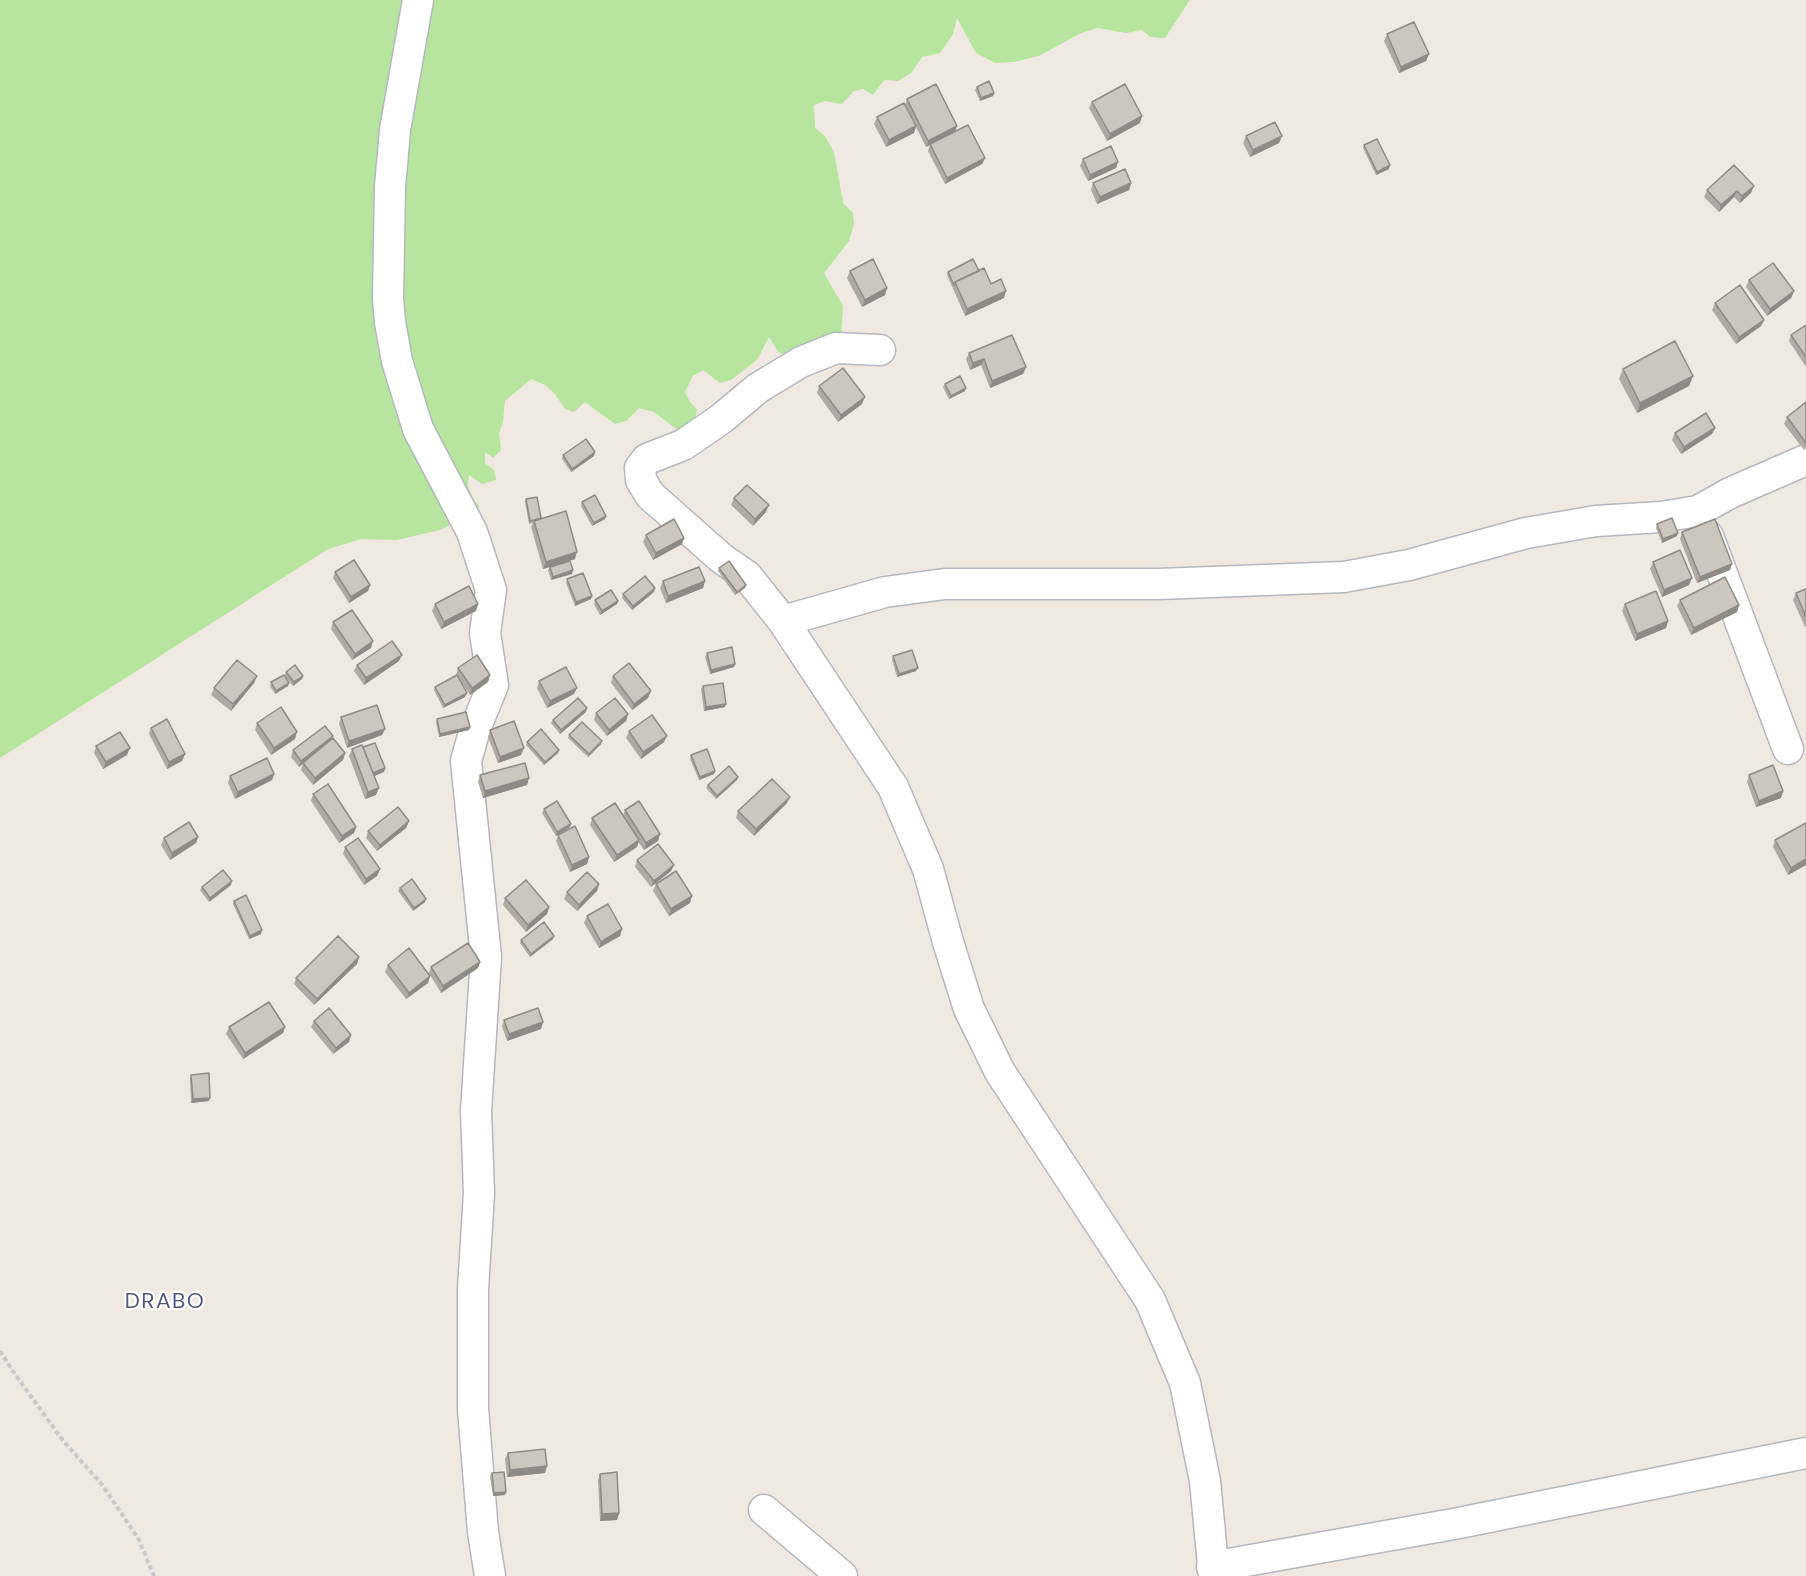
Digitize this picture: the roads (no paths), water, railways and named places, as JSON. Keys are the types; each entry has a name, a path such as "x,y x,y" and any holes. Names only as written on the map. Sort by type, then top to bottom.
{"street":[{"path":"418,0 395,130 390,187 388,298 390,322 397,362 418,429 472,532 491,590 485,633 494,685 475,729 466,761 486,957 476,1111 479,1193 473,1289 473,1397 483,1532 490,1576"},
{"path":"880,350 836,348 801,362 758,388 683,445 647,459 640,468 641,480 650,495 722,558 747,576 783,621 893,787 928,869 969,1009 1000,1072 1150,1300 1185,1383 1205,1481 1213,1571 1806,1453"},
{"path":"783,621 885,592 945,584 1159,584 1344,577 1409,565 1526,533 1596,522 1661,517 1698,511 1730,493 1806,460"},
{"path":"1698,511 1788,749"},
{"path":"764,1510 842,1576"}],"district":[{"name":"DRABO","path":"165,1302"}]}
